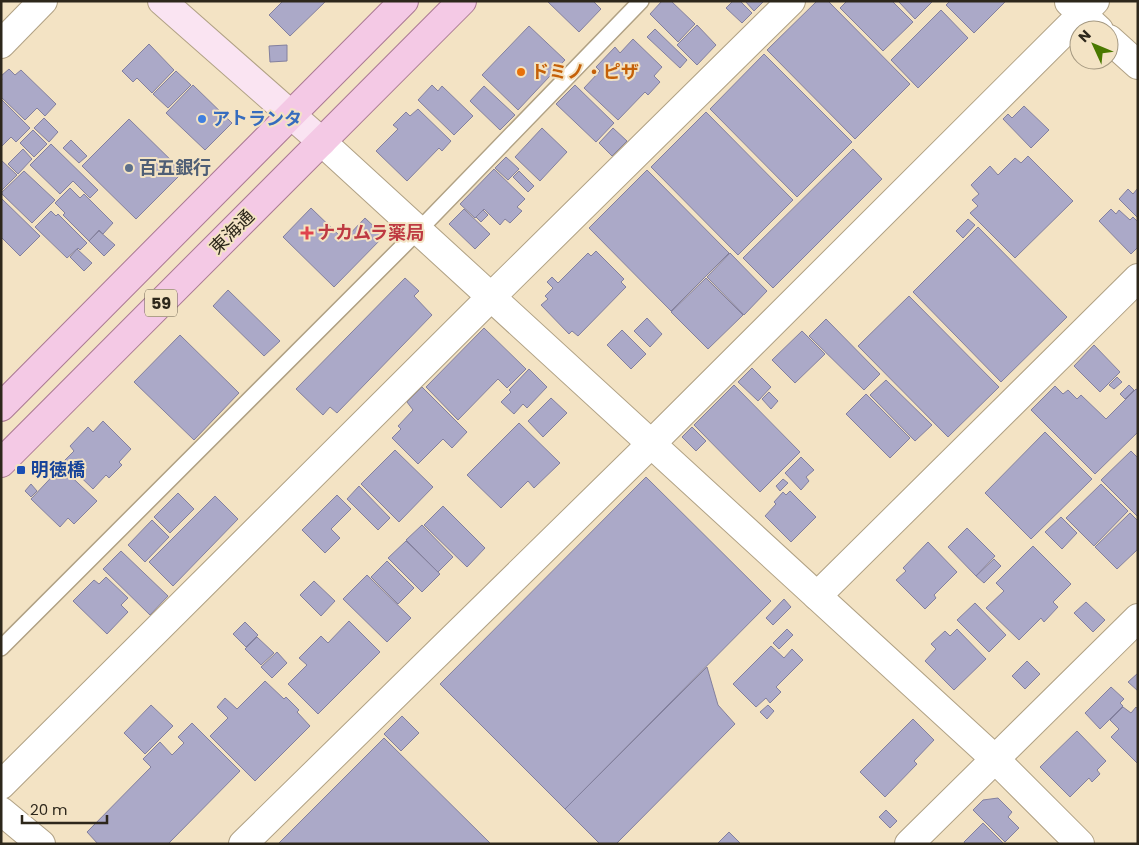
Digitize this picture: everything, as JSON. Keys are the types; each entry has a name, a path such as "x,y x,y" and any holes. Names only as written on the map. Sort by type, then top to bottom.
{"main road":[{"name":"59","path":"1,407 404,1"},
{"name":"東海通","path":"1,463 462,1"}],"street":[{"path":"1,44 43,1"},
{"path":"162,1 322,142 995,759 1080,844"},
{"path":"1,785 790,1"},
{"path":"243,844 651,444 1086,12"},
{"path":"1119,48 1138,65"},
{"path":"817,596 1138,278"},
{"path":"909,844 1138,618"},
{"path":"1,811 41,844"}],"lane":[{"path":"1,648 418,231 641,1"}],"building":[{"path":"283,1 326,1 290,36 269,15"},
{"path":"547,1 593,1 601,9 579,32"},
{"path":"662,1 671,1 695,24 678,42 650,14"},
{"path":"733,1 740,1 752,13 742,23 726,8"},
{"path":"745,1 764,1 754,11"},
{"path":"817,1 828,1 910,84 855,139 767,50"},
{"path":"847,1 892,1 913,22 883,51 840,8"},
{"path":"898,1 933,1 915,19"},
{"path":"950,1 1006,1 974,33 946,5"},
{"path":"941,10 968,38 918,88 891,60"},
{"path":"697,25 716,45 697,65 677,45"},
{"path":"529,26 565,60 518,110 482,75"},
{"path":"655,29 687,60 680,68 647,37"},
{"path":"633,39 662,67 654,76 660,82 648,95 645,92 618,120 584,88 600,71 596,67 615,47 620,53"},
{"path":"149,44 174,70 152,93 137,78 133,82 122,71"},
{"path":"287,45 287,61 270,62 269,46"},
{"path":"764,54 852,142 797,197 710,109"},
{"path":"9,69 15,75 21,70 56,104 45,116 37,108 25,120 1,97 1,76"},
{"path":"176,71 191,85 168,108 153,94"},
{"path":"193,85 232,123 205,150 166,113"},
{"path":"432,85 438,91 442,86 473,116 454,135 418,100"},
{"path":"575,85 614,123 596,142 556,104"},
{"path":"484,86 515,115 500,130 470,101"},
{"path":"1,99 30,128 16,142 11,137 1,147"},
{"path":"1024,106 1049,130 1031,148 1003,119 1008,114 1012,118"},
{"path":"418,109 451,141 442,151 439,148 407,181 376,151 398,129 393,125 406,112 410,116"},
{"path":"706,112 793,200 738,255 651,167"},
{"path":"44,118 58,132 49,142 34,128"},
{"path":"129,119 183,172 136,219 82,166"},
{"path":"542,128 567,152 540,181 515,157"},
{"path":"613,128 627,141 612,156 599,143"},
{"path":"33,130 47,144 34,157 20,143"},
{"path":"71,140 87,156 79,163 63,148"},
{"path":"51,144 98,190 90,198 73,181 60,194 30,165"},
{"path":"23,149 32,159 18,174 8,164"},
{"path":"853,149 882,179 773,288 743,258"},
{"path":"1028,156 1073,201 1015,258 970,213 978,206 972,200 979,194 971,185 990,166 998,175 1015,158 1021,163"},
{"path":"506,157 519,169 508,180 495,168"},
{"path":"1,160 17,175 1,191"},
{"path":"494,169 525,199 517,207 522,211 510,223 505,219 500,225 484,209 475,218 460,204"},
{"path":"647,170 729,253 671,311 589,228"},
{"path":"24,171 55,200 32,223 1,193"},
{"path":"519,171 534,186 528,192 513,177"},
{"path":"70,188 80,198 84,194 113,223 103,234 99,230 89,241 63,215 65,213 55,203"},
{"path":"1138,188 1138,218 1119,199 1128,189 1133,194"},
{"path":"1,198 40,236 20,256 1,237"},
{"path":"311,208 344,240 365,218 384,236 334,287 283,237"},
{"path":"464,209 490,234 475,249 449,224"},
{"path":"1111,209 1116,214 1119,210 1130,220 1133,217 1138,222 1138,247 1131,254 1099,221"},
{"path":"483,210 488,215 481,222 476,217"},
{"path":"51,211 56,216 58,214 87,243 67,258 35,227"},
{"path":"968,219 975,225 963,238 956,231"},
{"path":"978,227 1067,317 1001,382 913,292"},
{"path":"99,231 115,245 104,256 89,241"},
{"path":"77,249 92,263 84,271 70,257"},
{"path":"596,251 624,279 621,282 626,287 578,336 572,331 569,334 541,305 548,299 545,296 553,288 547,282 552,277 558,283 588,253 591,256"},
{"path":"730,253 767,291 744,315 707,277"},
{"path":"405,278 419,291 414,296 432,315 337,413 330,407 323,415 296,389"},
{"path":"706,278 743,315 708,349 671,312"},
{"path":"228,290 280,341 264,356 213,306"},
{"path":"909,296 999,387 948,437 858,346"},
{"path":"647,318 662,334 650,347 634,331"},
{"path":"826,319 880,374 864,390 809,336"},
{"path":"484,328 526,369 507,388 498,379 458,420 426,387"},
{"path":"622,330 646,354 631,369 607,345"},
{"path":"802,331 825,354 795,383 772,360"},
{"path":"180,335 239,393 194,440 134,382"},
{"path":"1094,345 1120,372 1100,392 1074,366"},
{"path":"752,368 771,387 758,401 738,382"},
{"path":"529,369 547,387 527,408 523,404 514,414 501,402 511,392 509,390"},
{"path":"1117,377 1122,382 1114,389 1109,385"},
{"path":"886,380 932,425 915,441 870,395"},
{"path":"734,385 800,452 760,492 694,425"},
{"path":"1129,385 1134,390 1125,399 1120,394"},
{"path":"1055,386 1063,394 1068,390 1077,399 1081,395 1106,419 1136,389 1138,390 1138,432 1095,474 1031,410"},
{"path":"422,387 467,432 452,448 443,439 418,464 392,438 401,429 398,426 413,410 407,402"},
{"path":"769,392 778,401 771,409 762,399"},
{"path":"866,394 910,438 890,458 846,414"},
{"path":"551,398 567,413 543,437 528,421"},
{"path":"103,421 131,449 119,462 122,465 109,478 106,475 93,489 64,461 74,451 70,446 88,427 93,432"},
{"path":"519,423 560,463 534,488 528,481 501,508 467,475"},
{"path":"692,427 706,441 696,451 682,437"},
{"path":"1045,432 1092,479 1031,539 985,493"},
{"path":"395,450 433,487 399,522 361,484"},
{"path":"1131,451 1138,458 1138,517 1101,480"},
{"path":"801,457 814,470 806,477 809,481 801,490 785,473"},
{"path":"61,467 97,501 74,524 68,518 60,527 31,499"},
{"path":"646,477 771,601 565,809 440,684"},
{"path":"783,479 788,483 780,491 776,486"},
{"path":"31,484 37,491 31,497 25,491"},
{"path":"1101,484 1128,511 1094,546 1066,518"},
{"path":"359,486 390,518 378,530 347,499"},
{"path":"790,491 816,517 791,542 765,516 776,504 774,502 783,492 786,495"},
{"path":"178,493 194,509 170,533 154,517"},
{"path":"337,495 351,509 331,529 340,538 325,553 302,530"},
{"path":"215,496 238,519 173,586 149,562"},
{"path":"443,506 485,548 467,567 424,525"},
{"path":"1130,513 1138,521 1138,549 1117,569 1095,547"},
{"path":"1061,517 1077,533 1062,549 1045,532"},
{"path":"152,520 169,537 145,562 128,545"},
{"path":"422,525 453,557 438,572 406,540"},
{"path":"967,528 995,556 976,576 948,547"},
{"path":"406,541 440,574 422,592 388,558"},
{"path":"928,542 957,572 934,595 936,598 925,609 896,580 906,571 903,568"},
{"path":"1033,546 1071,584 1053,602 1058,607 1044,622 1041,618 1019,640 986,608 1004,591 996,583"},
{"path":"121,551 168,596 150,615 103,569"},
{"path":"994,559 1001,566 984,583 976,576"},
{"path":"387,561 414,588 398,604 371,577"},
{"path":"367,575 411,618 387,642 343,599"},
{"path":"106,577 128,598 121,605 128,612 107,634 73,601 94,580 99,584"},
{"path":"314,581 335,601 321,616 300,595"},
{"path":"784,599 791,607 773,625 766,618"},
{"path":"1086,602 1105,620 1093,632 1074,613"},
{"path":"975,603 1006,635 989,652 957,620"},
{"path":"349,621 380,652 318,714 288,684 307,665 299,658 321,636 328,643"},
{"path":"245,622 258,635 246,647 233,634"},
{"path":"787,629 793,635 779,649 773,643"},
{"path":"957,629 986,659 954,690 925,661 936,649 931,644 945,631 950,636"},
{"path":"257,637 274,653 261,665 245,649"},
{"path":"771,646 784,658 792,649 803,660 776,687 781,692 770,703 766,698 756,707 733,684"},
{"path":"277,652 287,663 272,678 261,667"},
{"path":"1027,661 1040,674 1025,689 1012,676"},
{"path":"707,667 718,705 735,724 616,844 600,844 565,809"},
{"path":"1138,673 1138,691 1128,682"},
{"path":"265,681 299,710 297,712 310,726 255,781 210,736 228,718 217,707 225,698 237,709"},
{"path":"1111,687 1124,699 1120,703 1123,706 1100,729 1085,713"},
{"path":"151,705 173,726 145,754 124,733"},
{"path":"768,705 774,711 767,719 760,712"},
{"path":"1123,707 1131,713 1136,707 1138,709 1138,764 1111,737 1119,729 1110,720"},
{"path":"402,716 419,733 401,751 384,734"},
{"path":"913,719 934,740 914,761 917,764 885,797 860,772"},
{"path":"192,723 240,771 168,844 98,844 87,832 151,767 143,759 160,742 172,755 184,743 178,737"},
{"path":"1077,731 1106,761 1097,770 1100,774 1092,782 1089,778 1070,797 1040,767"},
{"path":"384,738 491,844 278,844"},
{"path":"998,798 1012,812 1008,817 1019,828 1005,842 973,810 983,800"},
{"path":"886,810 897,821 890,828 879,817"},
{"path":"983,823 1004,844 965,844 964,842"},
{"path":"729,832 741,844 717,844"}],"place":[{"name":"ドミノ・ピザ","path":"521,72"},
{"name":"アトランタ","path":"202,119"},
{"name":"百五銀行","path":"129,168"},
{"name":"ナカムラ薬局","path":"307,233"},
{"name":"明徳橋","path":"21,470"}]}
